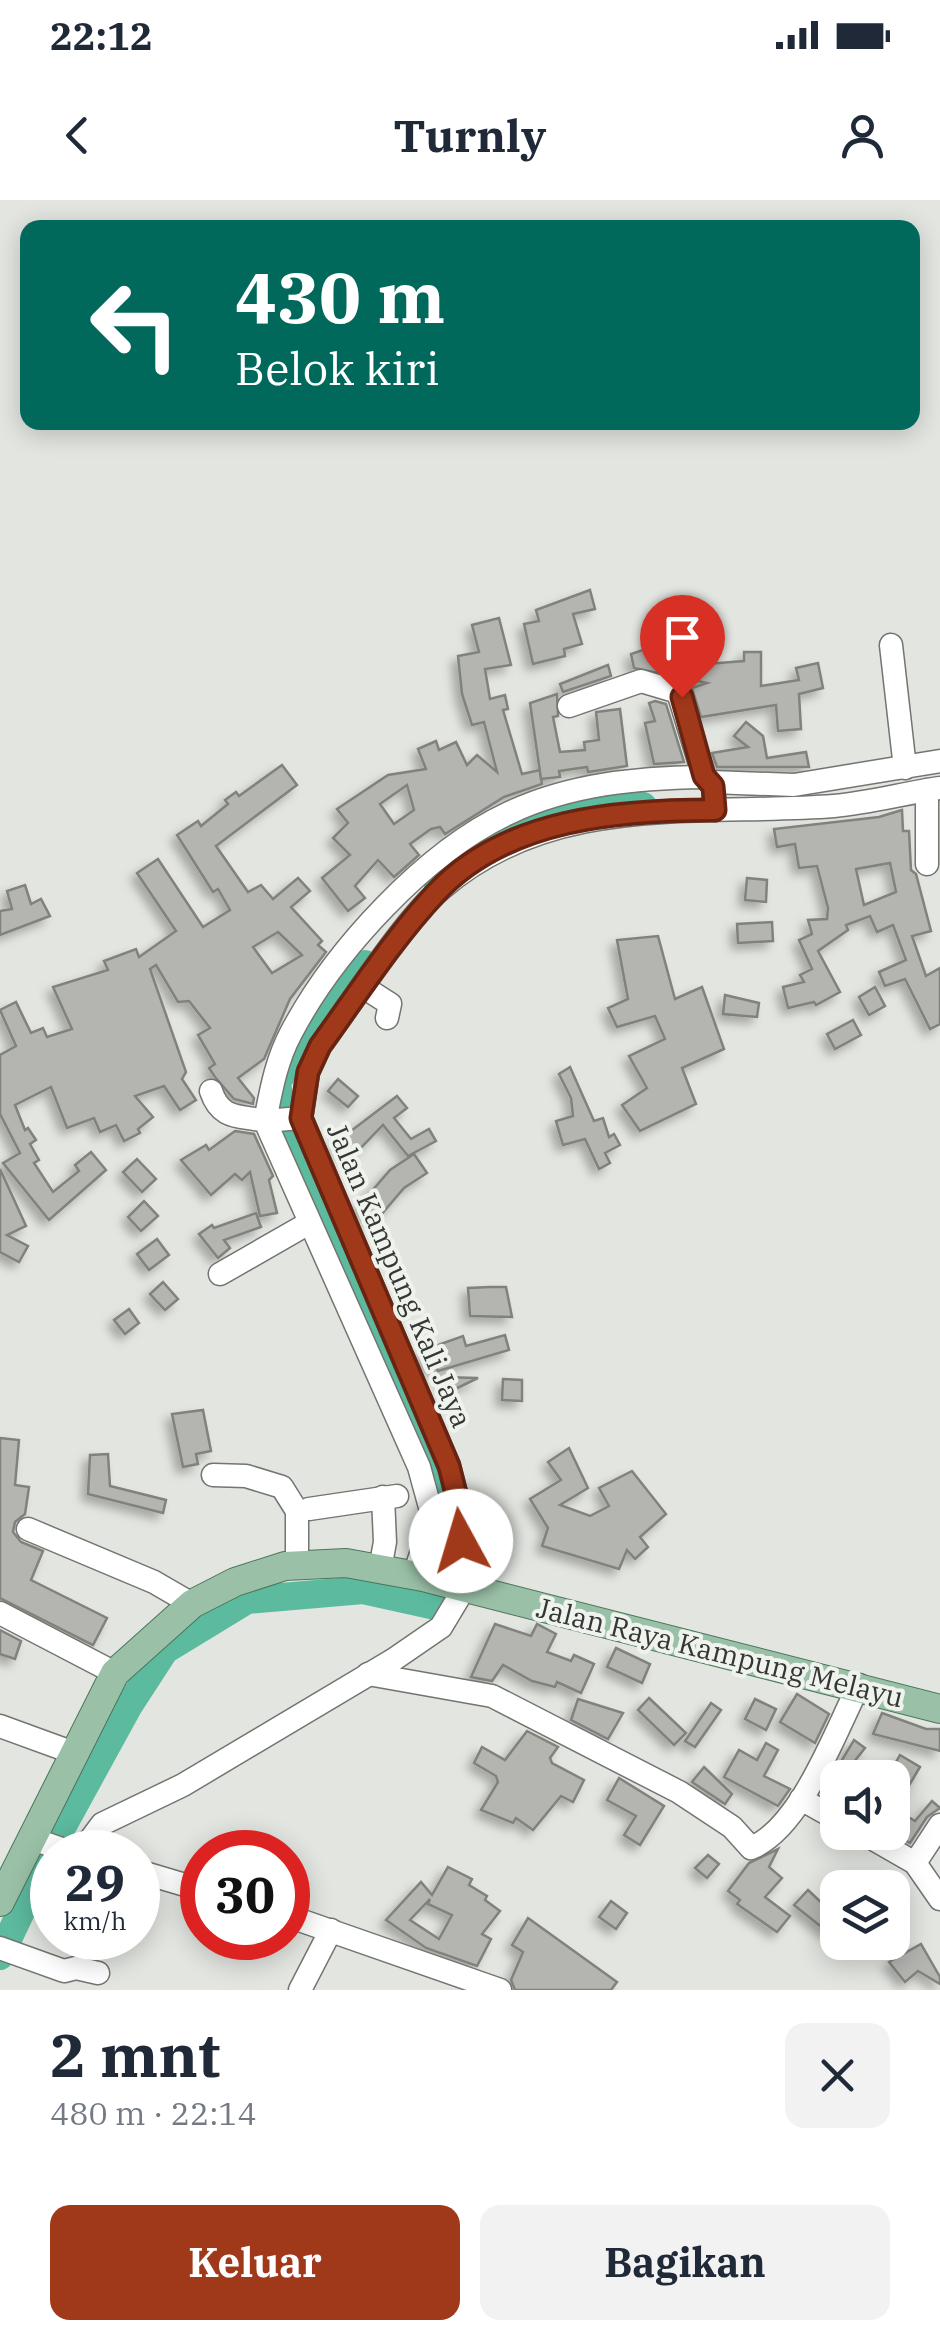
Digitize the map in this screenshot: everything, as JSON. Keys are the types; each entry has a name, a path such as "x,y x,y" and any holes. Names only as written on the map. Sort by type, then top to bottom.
{"main road":[{"name":"Jalan Raya Kampung Melayu","path":"115,1673 192,1604 235,1582 301,1564 346,1563 439,1581 940,1708"},
{"path":"0,1902 22,1848 115,1673"}],"street":[{"path":"891,645 905,768"},
{"path":"569,706 641,680 678,692 711,792"},
{"path":"95,1830 182,1784 441,1627 430,1501 309,1223 274,1072 291,1032 360,936 450,844 510,812 572,790 641,778 711,792 794,785 940,762"},
{"path":"927,864 933,789"},
{"name":"Jalan Kampung Kali Jaya","path":"439,1581 463,1521 449,1466 284,1120 320,1046 438,891 488,854 557,825 711,792 838,806 933,789"},
{"path":"365,988 390,1004 387,1018"},
{"path":"211,1091 215,1102 235,1120 284,1120"},
{"path":"220,1274 309,1223"},
{"path":"213,1476 246,1476 282,1487 297,1511 301,1564"},
{"path":"301,1564 314,1486"},
{"path":"308,1509 390,1496 380,1569"},
{"path":"28,1529 154,1582 192,1604"},
{"path":"0,1613 115,1673"},
{"path":"368,1674 492,1696 679,1792 732,1827 751,1848 779,1828 801,1799 859,1685"},
{"path":"0,1726 74,1753"},
{"path":"801,1799 820,1810"},
{"path":"915,1862 940,1825"},
{"path":"893,1850 915,1862 940,1899"},
{"path":"310,1923 500,1990"},
{"path":"300,1990 331,1930"},
{"path":"5,1950 69,1980 76,1968 98,1973"}],"building":[{"path":"590,590 595,609 573,614 582,644 564,649 565,656 533,664 524,624 539,621 536,610"},
{"path":"499,618 511,665 485,669 490,699 505,695 508,709 503,710 522,774 540,770 542,784 504,797 445,834 440,827 431,829 410,844 419,855 394,877 378,860 355,886 365,898 348,911 322,878 350,855 333,838 348,823 337,809 388,775 426,769 418,749 436,741 439,750 456,742 467,765 477,755 497,772 484,722 472,725 462,694 458,656 479,652 472,625","holes":["407,785 414,810 394,824 380,804"]},
{"path":"676,634 679,646 699,640 706,664 744,661 744,652 761,652 761,686 799,680 796,668 818,663 823,688 799,694 801,729 778,731 776,705 701,717 692,688 707,683 634,668 631,654 652,647 650,639"},
{"path":"608,665 611,676 563,692 560,684"},
{"path":"557,694 558,716 553,717 560,752 585,750 584,742 599,740 596,712 620,709 627,766 588,772 587,767 559,771 560,777 541,779 530,703"},
{"path":"649,703 666,704 684,762 654,764 645,723 655,721"},
{"path":"746,722 763,736 767,758 806,752 809,767 717,767 712,753 748,747 734,736"},
{"path":"282,765 297,785 216,846 248,892 261,885 273,899 298,878 310,891 291,907 322,941 318,945 326,952 290,999 264,1059 238,1078 254,1098 253,1104 234,1099 215,1077 209,1068 215,1064 198,1035 210,1028 189,1001 178,1002 156,965 150,969 186,1072 182,1079 196,1100 180,1110 164,1086 135,1096 153,1117 138,1129 140,1133 124,1141 116,1125 100,1132 94,1118 67,1128 51,1087 15,1105 25,1130 28,1128 36,1140 30,1144 39,1160 34,1163 53,1192 79,1171 75,1165 91,1152 106,1170 49,1220 3,1163 20,1153 0,1114 0,1055 16,1046 0,1010 16,1002 31,1033 43,1028 47,1037 72,1029 53,987 108,970 104,961 136,949 139,957 176,931 137,873 158,859 203,927 230,910 218,889 213,892 177,835 198,821 201,826 228,804 225,800 236,792 239,796","holes":["278,932 302,955 272,973 253,947"]},
{"path":"902,810 903,831 909,831 911,870 916,874 931,931 912,936 926,976 940,968 940,1024 930,1029 905,979 885,986 879,972 906,960 893,925 877,932 870,916 846,925 848,930 818,951 840,992 816,1005 814,1002 788,1008 783,987 804,982 800,975 812,969 799,940 812,934 808,920 827,919 828,908 817,866 799,868 795,844 777,847 774,829 879,817","holes":["890,863 896,892 864,905 856,869"]},
{"path":"747,878 767,880 766,902 745,900"},
{"path":"25,885 31,904 41,899 50,916 0,935 0,911 12,909 7,891"},
{"path":"772,922 773,941 738,943 737,924"},
{"path":"658,936 675,999 702,987 724,1049 682,1068 696,1104 640,1131 622,1105 647,1088 629,1056 665,1039 655,1016 617,1027 608,1008 628,999 617,940"},
{"path":"875,987 885,1006 869,1015 859,997"},
{"path":"725,995 759,1003 757,1017 723,1014"},
{"path":"853,1020 861,1035 835,1049 827,1034"},
{"path":"570,1067 594,1121 603,1118 609,1137 614,1134 620,1145 605,1153 610,1163 599,1169 585,1139 563,1145 556,1121 573,1116 571,1098 559,1074"},
{"path":"338,1079 358,1096 348,1107 328,1091"},
{"path":"397,1096 407,1108 394,1118 411,1139 429,1129 436,1141 408,1156 383,1125 351,1158 335,1143"},
{"path":"235,1131 254,1134 273,1176 269,1180 277,1213 260,1216 250,1172 242,1180 235,1174 211,1195 181,1160 206,1145 209,1150"},
{"path":"414,1154 427,1173 404,1188 375,1222 358,1207 390,1170"},
{"path":"137,1159 156,1179 142,1192 123,1172"},
{"path":"0,1169 26,1226 7,1235 28,1246 19,1262 0,1252"},
{"path":"144,1201 158,1216 141,1231 128,1217"},
{"path":"256,1213 261,1227 224,1240 230,1248 218,1258 199,1234 212,1225 214,1228"},
{"path":"157,1239 169,1255 149,1270 137,1254"},
{"path":"163,1282 178,1299 165,1310 150,1294"},
{"path":"506,1287 512,1317 470,1316 468,1288"},
{"path":"129,1309 139,1323 125,1334 114,1320"},
{"path":"505,1335 509,1350 438,1371 436,1366 428,1369 421,1351 463,1336 466,1346"},
{"path":"441,1377 478,1378 449,1392"},
{"path":"503,1379 522,1380 522,1401 502,1400"},
{"path":"203,1410 211,1451 196,1454 198,1464 183,1467 172,1414"},
{"path":"0,1438 19,1440 15,1485 29,1487 25,1514 15,1522 13,1532 21,1542 43,1551 31,1580 107,1618 93,1645 0,1598"},
{"path":"569,1448 588,1488 560,1505 590,1516 609,1506 599,1488 632,1471 666,1514 640,1537 648,1547 635,1559 627,1550 619,1569 542,1546 548,1528 530,1499 561,1480 548,1462"},
{"path":"108,1454 110,1486 166,1500 163,1513 88,1494 90,1455"},
{"path":"495,1624 531,1636 537,1624 556,1634 547,1652 571,1661 574,1655 594,1664 581,1693 557,1682 555,1687 532,1681 503,1665 492,1681 471,1677"},
{"path":"0,1630 21,1641 15,1659 0,1654"},
{"path":"616,1648 650,1664 642,1683 607,1667"},
{"path":"797,1694 829,1714 815,1743 780,1722"},
{"path":"649,1698 686,1733 674,1745 638,1710"},
{"path":"578,1699 623,1713 608,1739 571,1720"},
{"path":"755,1699 776,1709 766,1730 745,1719"},
{"path":"711,1703 721,1710 695,1747 685,1741"},
{"path":"882,1713 926,1729 940,1729 940,1751 873,1734"},
{"path":"527,1731 558,1747 550,1758 552,1763 584,1780 573,1802 561,1796 533,1830 516,1818 513,1823 481,1810 498,1782 496,1776 474,1763 482,1747 505,1760"},
{"path":"854,1740 865,1748 855,1760 842,1760"},
{"path":"766,1743 778,1750 764,1776 790,1789 778,1806 724,1777 739,1750 757,1760"},
{"path":"910,1761 920,1767 910,1784"},
{"path":"704,1767 732,1794 725,1804 692,1782"},
{"path":"619,1778 664,1806 640,1845 624,1835 636,1816 607,1800"},
{"path":"932,1801 940,1808 927,1817 910,1843 910,1818 915,1821"},
{"path":"778,1849 769,1867 782,1878 765,1897 790,1916 777,1932 737,1904 740,1900 728,1891 749,1863"},
{"path":"708,1855 719,1864 707,1878 695,1868"},
{"path":"448,1867 472,1879 469,1885 487,1896 485,1900 500,1911 482,1934 491,1939 477,1966 426,1948 386,1920 421,1882 432,1895","holes":["430,1899 428,1904 452,1915 439,1939 410,1920"]},
{"path":"808,1890 820,1901 820,1926 794,1905"},
{"path":"611,1901 627,1913 616,1929 599,1917"},
{"path":"528,1918 617,1982 611,1990 515,1990 511,1980 523,1952 512,1945"},
{"path":"921,1944 940,1977 940,1984 918,1971 905,1982 889,1962 910,1960 910,1950"}],"waterway":[{"path":"438,885 475,847 589,807 643,806"},
{"path":"0,1956 54,1842 128,1707 165,1650 247,1600 363,1590 431,1605 449,1539 439,1464 283,1133 277,1081 365,964"}],"route":[{"path":"461,1541 463,1521 449,1466 301,1118 308,1072 320,1046 438,891 488,854 557,825 660,810 715,810 713,786 704,776 682,697"}]}
